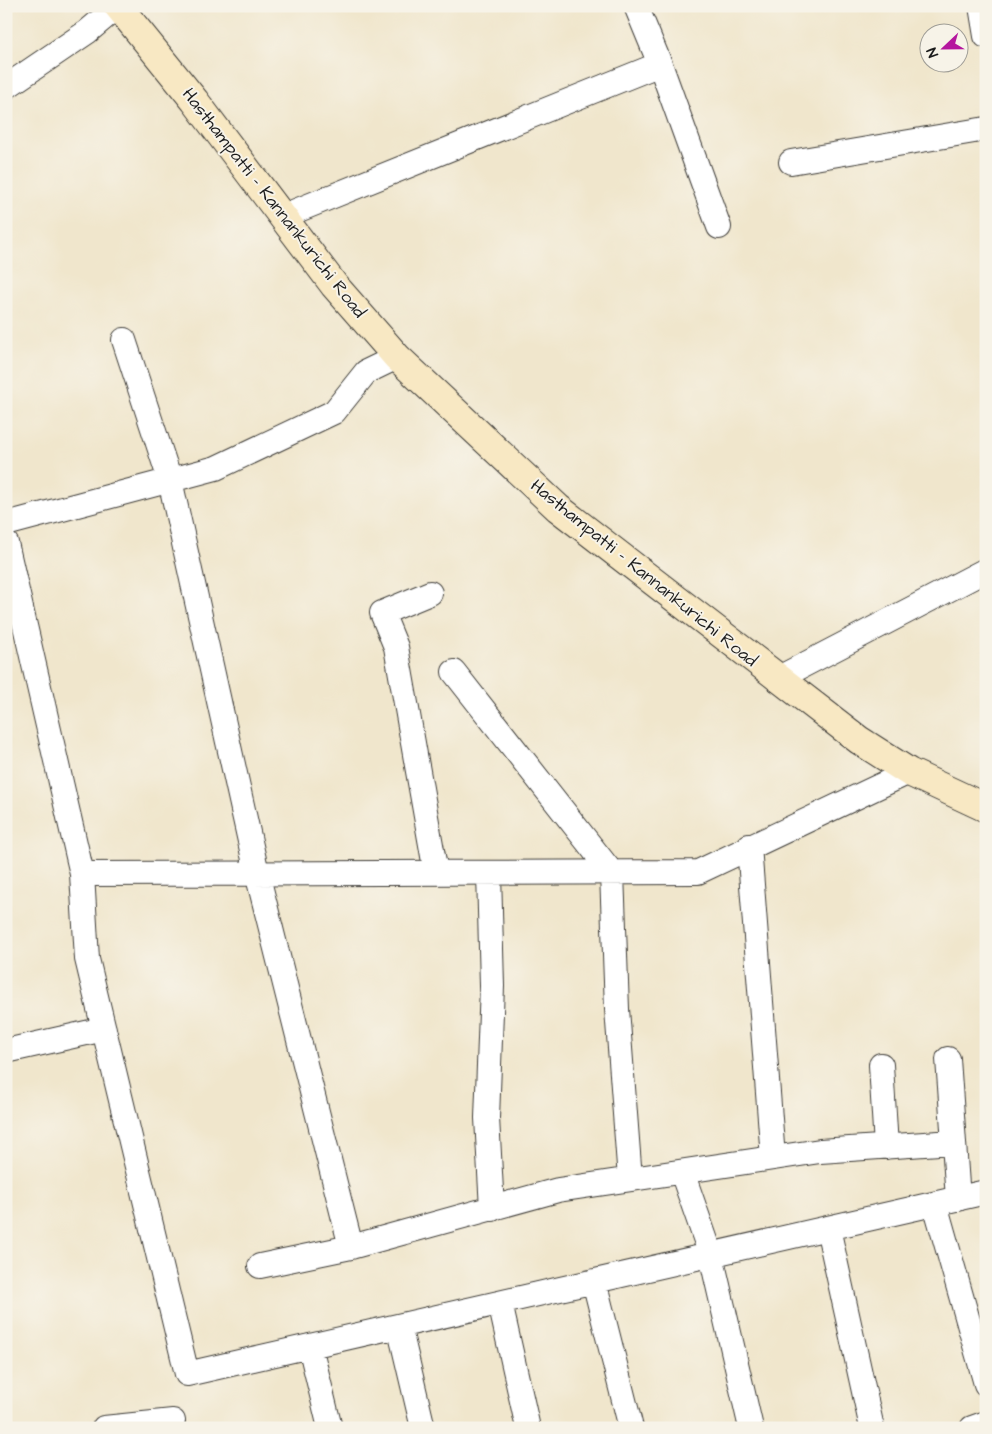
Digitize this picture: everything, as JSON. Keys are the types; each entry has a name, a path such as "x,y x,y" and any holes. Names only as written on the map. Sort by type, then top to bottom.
{"main road":[{"name":"Hasthampatti - Kannankurichi Road","path":"118,6 195,100 281,217 334,285 397,357 558,508 777,679 859,740 909,772 986,808"}],"street":[{"path":"6,87 86,32 118,6"},
{"path":"636,6 660,64 719,227"},
{"path":"981,6 986,36"},
{"path":"281,217 660,64"},
{"path":"791,162 986,129"},
{"path":"124,340 170,480 257,873 351,1247"},
{"path":"6,524 216,468 334,412 366,372 397,357"},
{"path":"6,543 82,874 87,959 187,1374 986,1192"},
{"path":"777,679 986,570"},
{"path":"430,593 382,613 396,647 436,873"},
{"path":"454,672 612,873 617,1010 630,1179"},
{"path":"82,874 698,872 749,846 909,772"},
{"path":"749,846 773,1158"},
{"path":"489,873 492,986 487,1118 492,1208"},
{"path":"6,1051 104,1029"},
{"path":"948,1059 958,1198"},
{"path":"881,1065 886,1146"},
{"path":"260,1266 351,1247 558,1190 820,1151 954,1142"},
{"path":"682,1172 711,1254 751,1428"},
{"path":"935,1204 986,1384"},
{"path":"828,1228 872,1428"},
{"path":"594,1281 631,1428"},
{"path":"500,1303 528,1428"},
{"path":"398,1326 423,1428"},
{"path":"310,1346 330,1428"},
{"path":"104,1428 173,1421"},
{"path":"972,1428 986,1423"}]}
